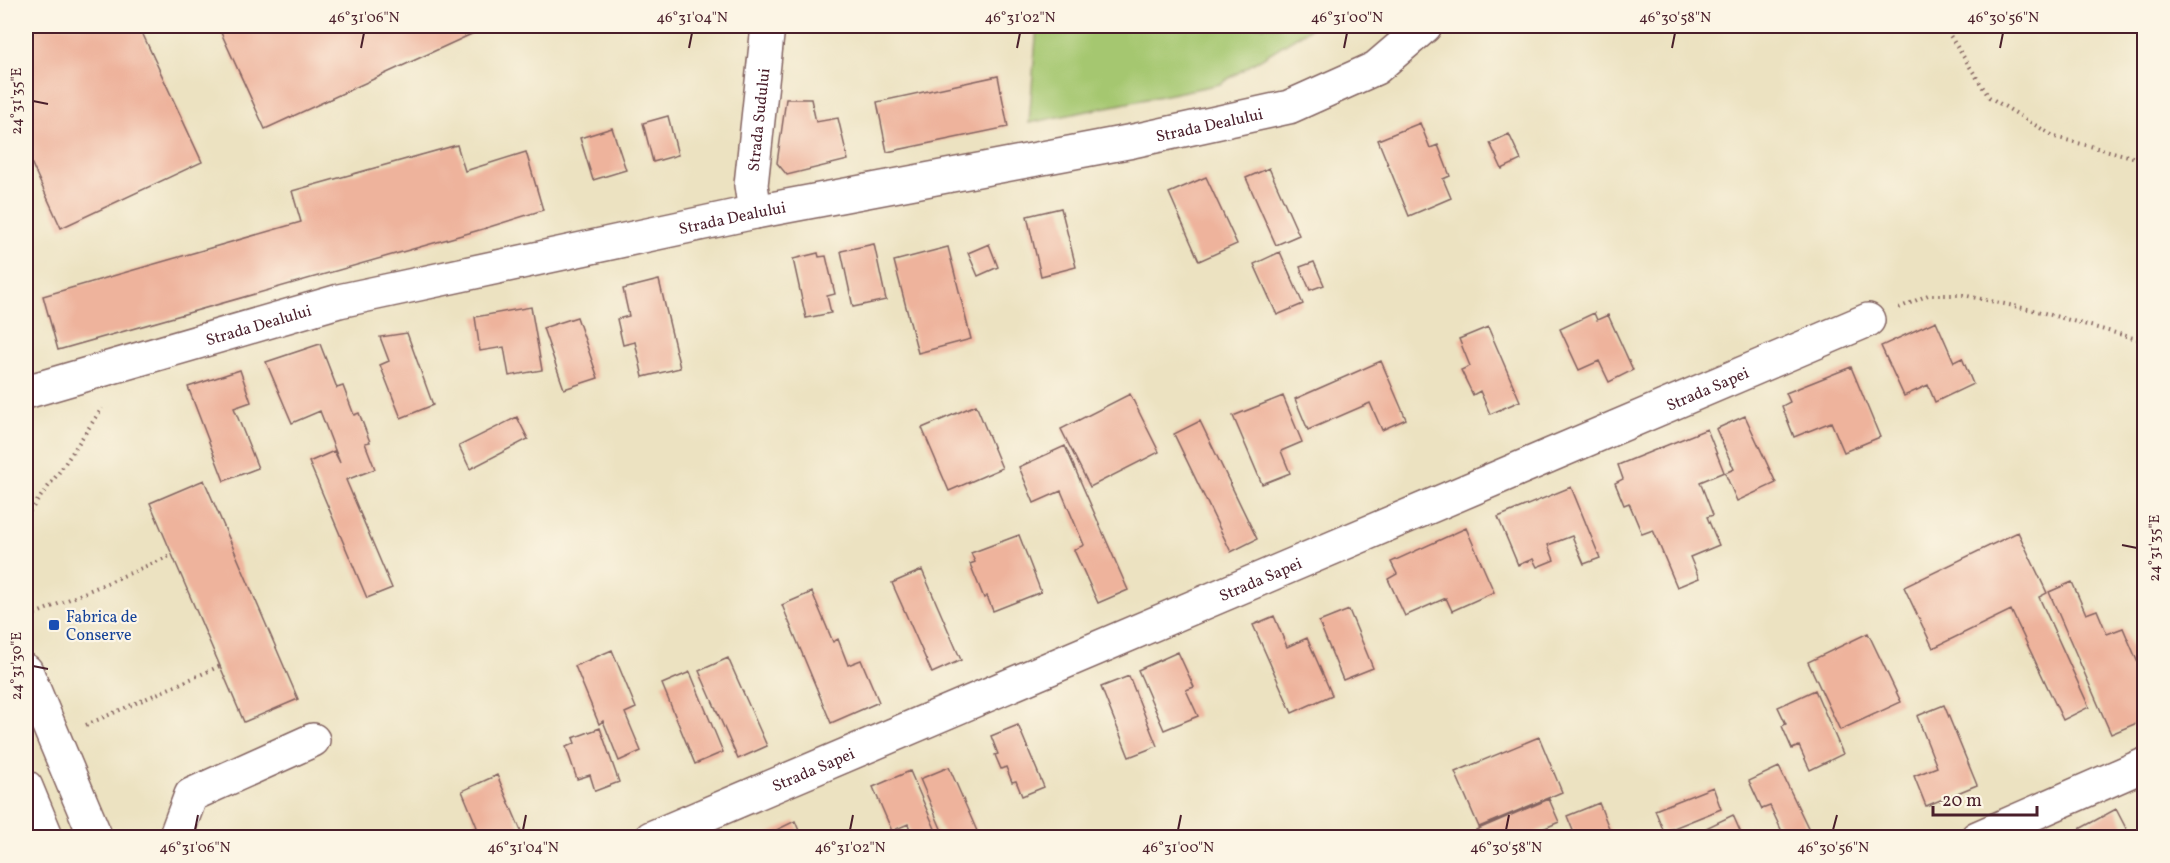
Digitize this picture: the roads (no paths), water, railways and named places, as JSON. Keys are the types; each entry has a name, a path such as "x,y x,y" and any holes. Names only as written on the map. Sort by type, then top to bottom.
{"street":[{"name":"Strada Sudului","path":"755,213 751,185 768,26"},
{"name":"Strada Dealului","path":"26,392 339,301 755,213 1133,141 1289,106 1376,68 1425,26"},
{"name":"Strada Sapei","path":"651,837 1868,320"},
{"path":"26,670 96,837"},
{"path":"175,837 191,795 313,740"},
{"path":"1977,837 2145,765"},
{"path":"26,787 47,837"}],"place":[{"name":"Fabrica de Conserve","path":"54,625"}]}
